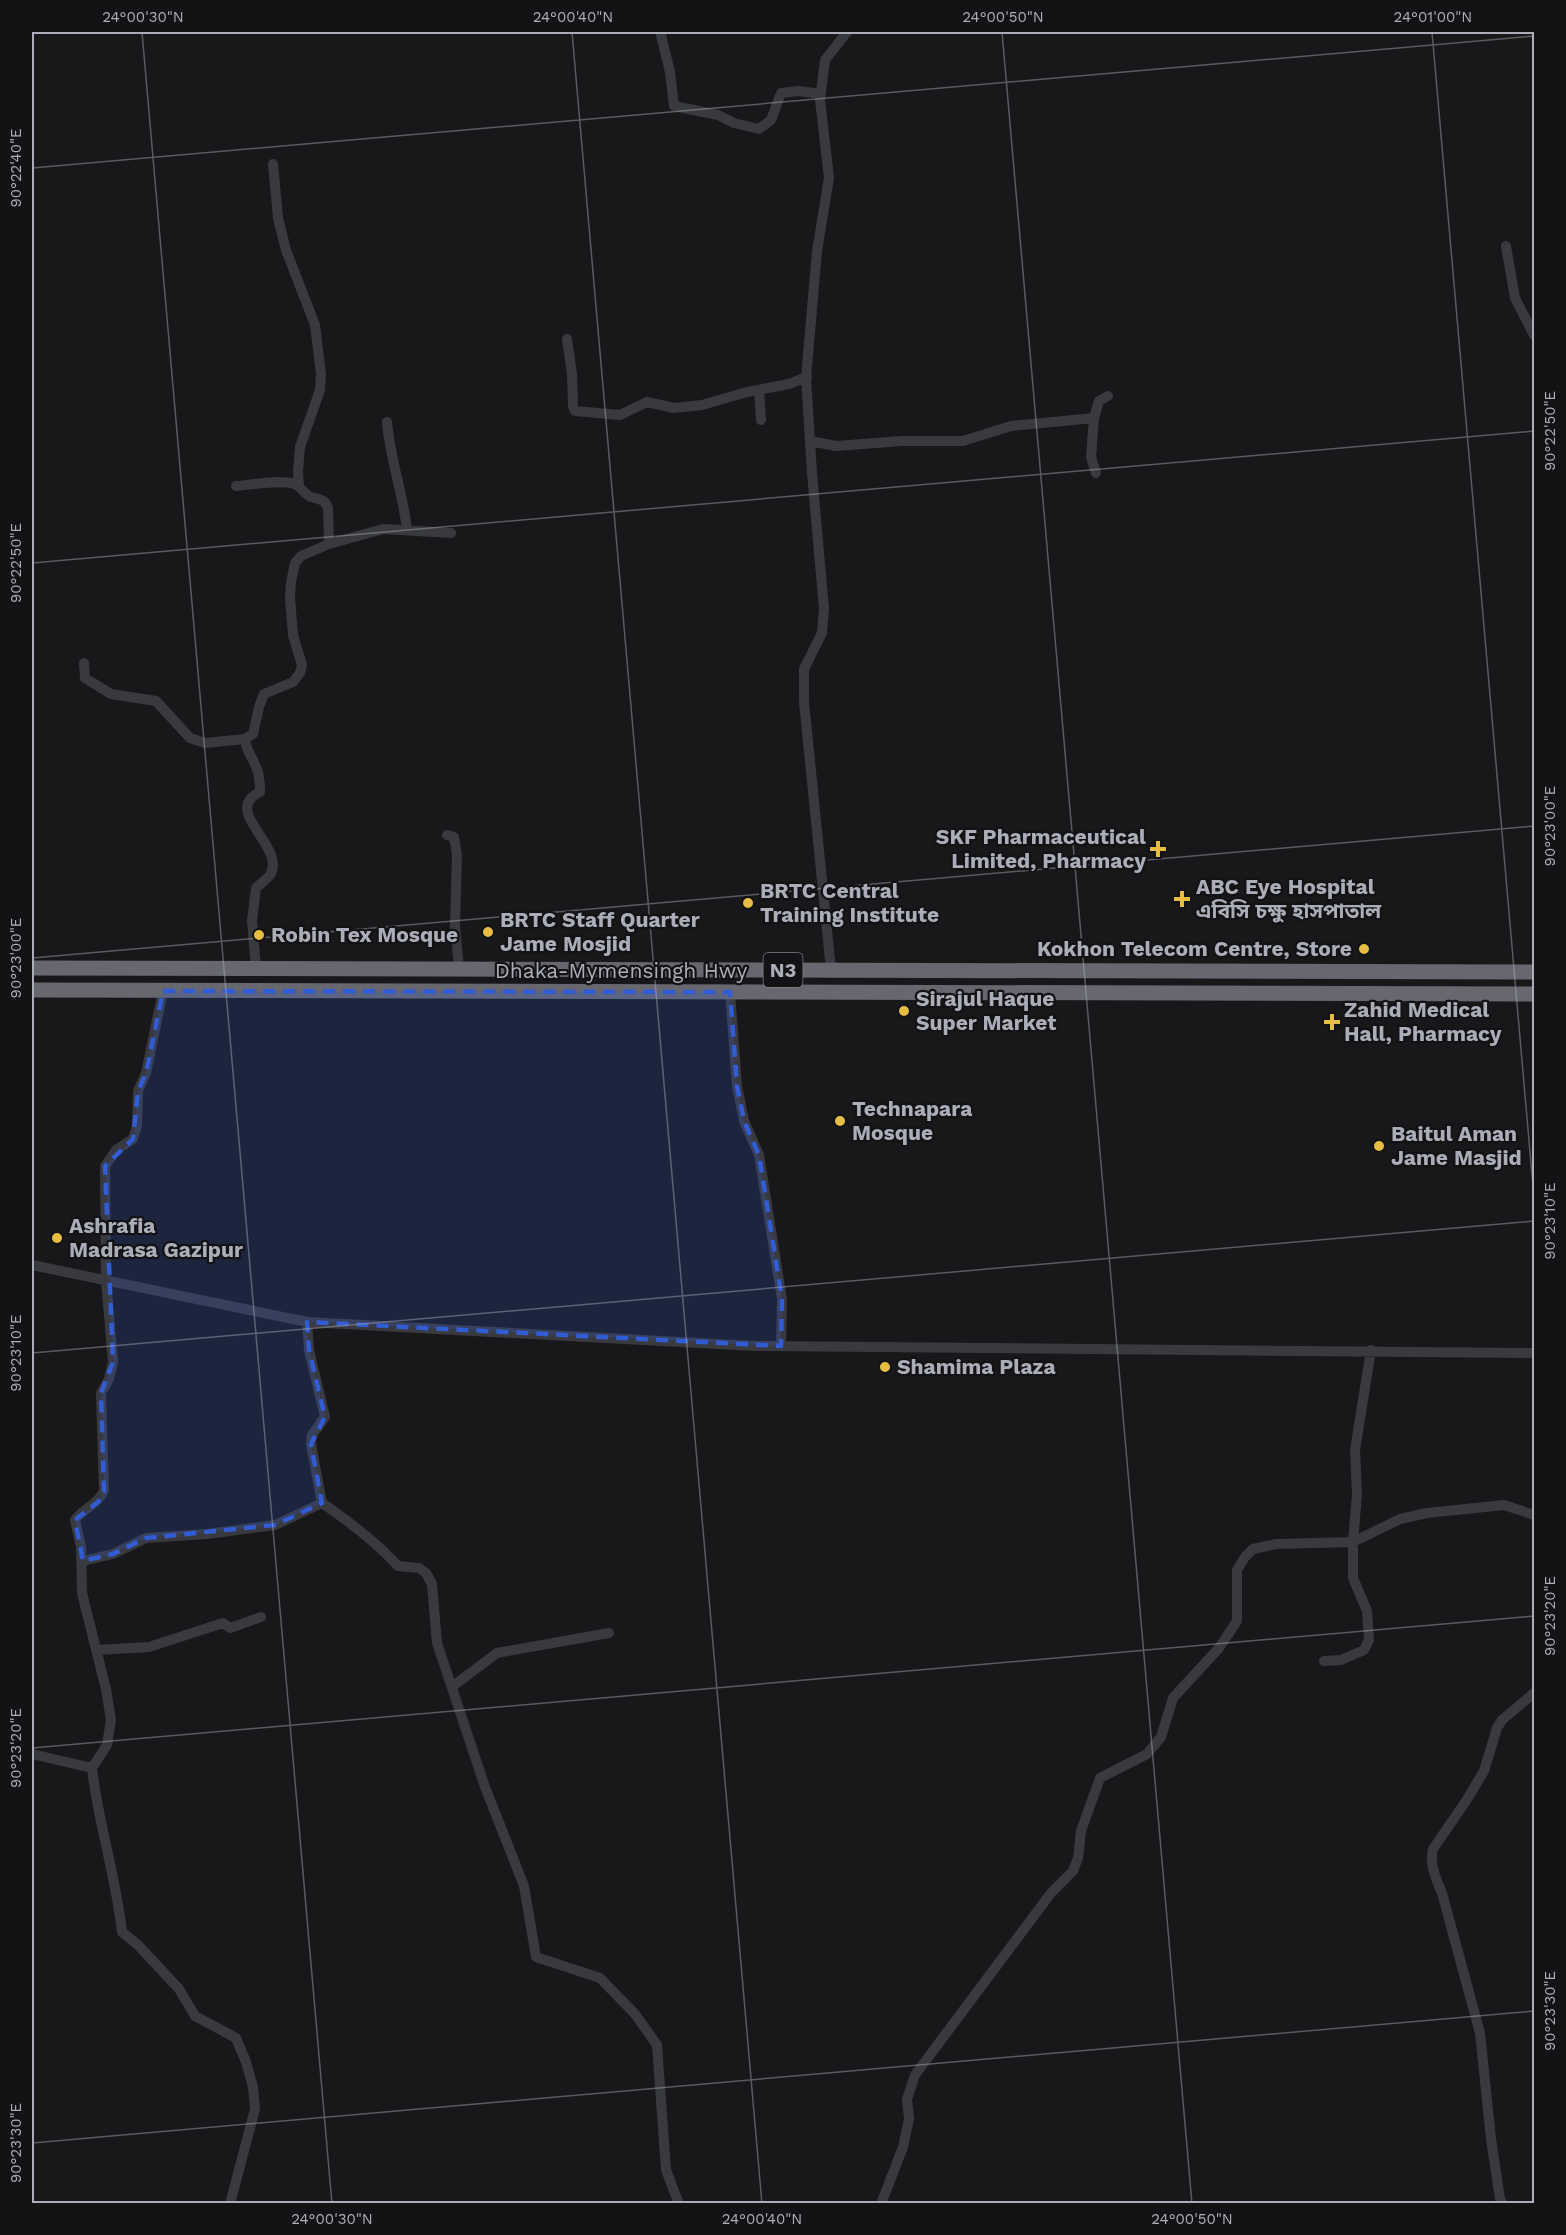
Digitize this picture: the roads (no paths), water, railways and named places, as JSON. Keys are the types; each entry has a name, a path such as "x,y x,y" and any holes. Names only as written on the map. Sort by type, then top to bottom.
{"highway":[{"name":"Dhaka-Mymensingh Hwy","path":"32,968 1534,972"},
{"name":"Dhaka-Mymensingh Hwy","path":"32,990 1534,994"}],"street":[{"path":"831,970 804,702 804,669 822,633 824,609 807,377 817,251 829,178 821,94 825,60 847,32"},
{"path":"661,35 670,72 674,106 718,115 734,123 759,129 771,120 781,93 794,91 821,94"},
{"path":"273,164 278,218 286,250 315,325 321,375 320,390 300,447 300,487"},
{"path":"1506,246 1515,298 1534,335"},
{"path":"567,339 575,411 620,415 647,402 674,408 688,407 807,377"},
{"path":"759,390 761,420"},
{"path":"1096,473 1091,453 1094,418 1099,401 1108,396"},
{"path":"810,441 836,446 912,441 963,441 1011,426 1094,418"},
{"path":"387,422 389,445 399,482 407,530"},
{"path":"236,486 297,484 310,496 326,503 329,544"},
{"path":"84,663 85,678 91,683 111,694 156,701 190,738 205,743 245,739 253,734 264,694 293,682 300,673 302,665 293,635 291,582 295,563 301,556 329,544 383,529 451,533"},
{"path":"245,739 246,750 257,768 260,783 260,792 250,799 248,804 248,814 272,858 270,875 256,888 252,921 256,968"},
{"path":"447,835 454,837 457,855 455,926 459,968"},
{"path":"163,991 147,1073 138,1091 137,1126 134,1139 116,1150 105,1166 106,1281 113,1362 109,1379 101,1393 104,1491 98,1502 81,1511 75,1520 82,1561 82,1593 111,1720 107,1745 92,1768 96,1803 118,1897 122,1932 138,1945 179,1989 195,2016 236,2038 253,2087 255,2109 230,2204"},
{"path":"730,992 737,1086 744,1121 759,1155 782,1299 781,1346"},
{"path":"32,1265 307,1322 781,1346 1534,1353"},
{"path":"307,1322 309,1350 325,1417 312,1435 311,1444 322,1503 367,1535 398,1566 419,1568 426,1573 432,1584 437,1643 485,1786 524,1886 536,1957 600,1978 634,2014 657,2045 666,2170 679,2204"},
{"path":"1323,1661 1341,1660 1364,1650 1369,1640 1367,1611 1353,1578 1353,1542 1357,1494 1355,1450 1371,1350"},
{"path":"82,1561 112,1554 146,1538 207,1534 275,1525 322,1503"},
{"path":"881,2204 903,2147 909,2120 907,2099 915,2075 1051,1893 1073,1871 1078,1858 1081,1831 1100,1778 1147,1754 1161,1737 1173,1698 1218,1648 1237,1621 1237,1570 1245,1557 1253,1549 1276,1544 1353,1542 1400,1519 1427,1513 1504,1505 1534,1515"},
{"path":"96,1650 149,1647 223,1623 230,1628 261,1617"},
{"path":"453,1686 497,1653 609,1633"},
{"path":"1503,2204 1500,2199 1491,2139 1480,2033 1442,1893 1435,1876 1432,1856 1433,1849 1484,1771 1497,1728 1502,1720 1534,1693"},
{"path":"32,1754 92,1768"}],"place":[{"name":"SKF Pharmaceutical Limited, Pharmacy","path":"1158,849"},
{"name":"ABC Eye Hospital এবিসি চক্ষু হাসপাতাল","path":"1182,899"},
{"name":"BRTC Central Training Institute","path":"748,903"},
{"name":"BRTC Staff Quarter Jame Mosjid","path":"488,932"},
{"name":"Robin Tex Mosque","path":"259,935"},
{"name":"Kokhon Telecom Centre, Store","path":"1364,949"},
{"name":"Sirajul Haque Super Market","path":"904,1011"},
{"name":"Zahid Medical Hall, Pharmacy","path":"1332,1022"},
{"name":"Technapara Mosque","path":"840,1121"},
{"name":"Baitul Aman Jame Masjid","path":"1379,1146"},
{"name":"Ashrafia Madrasa Gazipur","path":"57,1238"},
{"name":"Shamima Plaza","path":"885,1367"}]}
